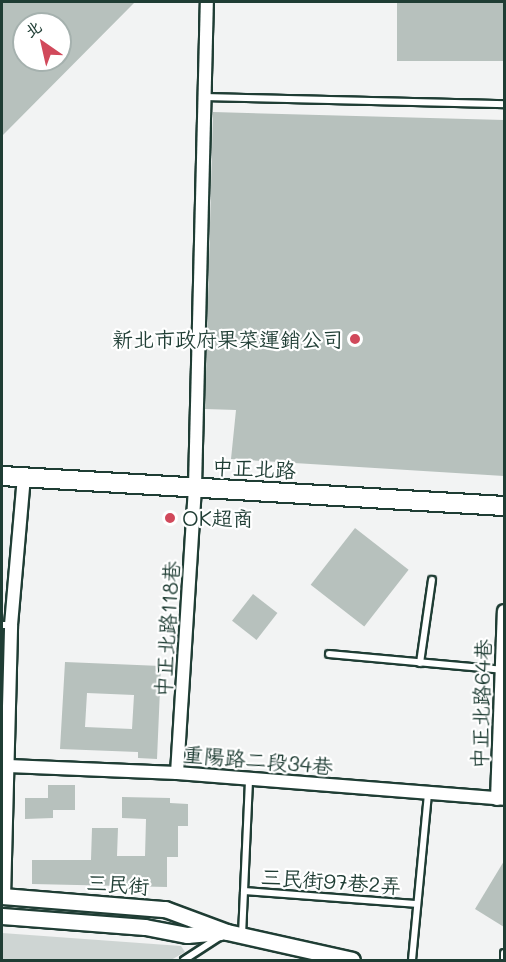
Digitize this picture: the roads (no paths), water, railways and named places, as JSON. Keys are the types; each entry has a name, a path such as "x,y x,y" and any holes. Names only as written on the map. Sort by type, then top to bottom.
{"main road":[{"name":"中正北路","path":"2,476 504,506"}],"street":[{"name":"中正北路118巷","path":"177,773 195,487 207,97 207,2"},
{"path":"3,896 8,766 6,625 24,477"},
{"name":"中正北路64巷","path":"501,799 504,611"},
{"name":"重陽路二段34巷","path":"8,766 177,773 501,799"},
{"name":"三民街","path":"3,896 165,909 235,934 318,957 352,960"},
{"name":"三民街","path":"2,916 187,935 235,934"}],"lane":[{"path":"207,97 504,104"},
{"path":"420,663 432,580"},
{"path":"329,654 503,670"},
{"path":"184,960 235,934 244,891 249,780"},
{"path":"412,960 428,794"},
{"name":"三民街97巷2弄","path":"244,891 416,904"},
{"path":"504,953 504,960"}],"place":[{"name":"新北市政府果菜運銷公司","path":"355,339"},
{"name":"OK超商","path":"170,518"}]}
